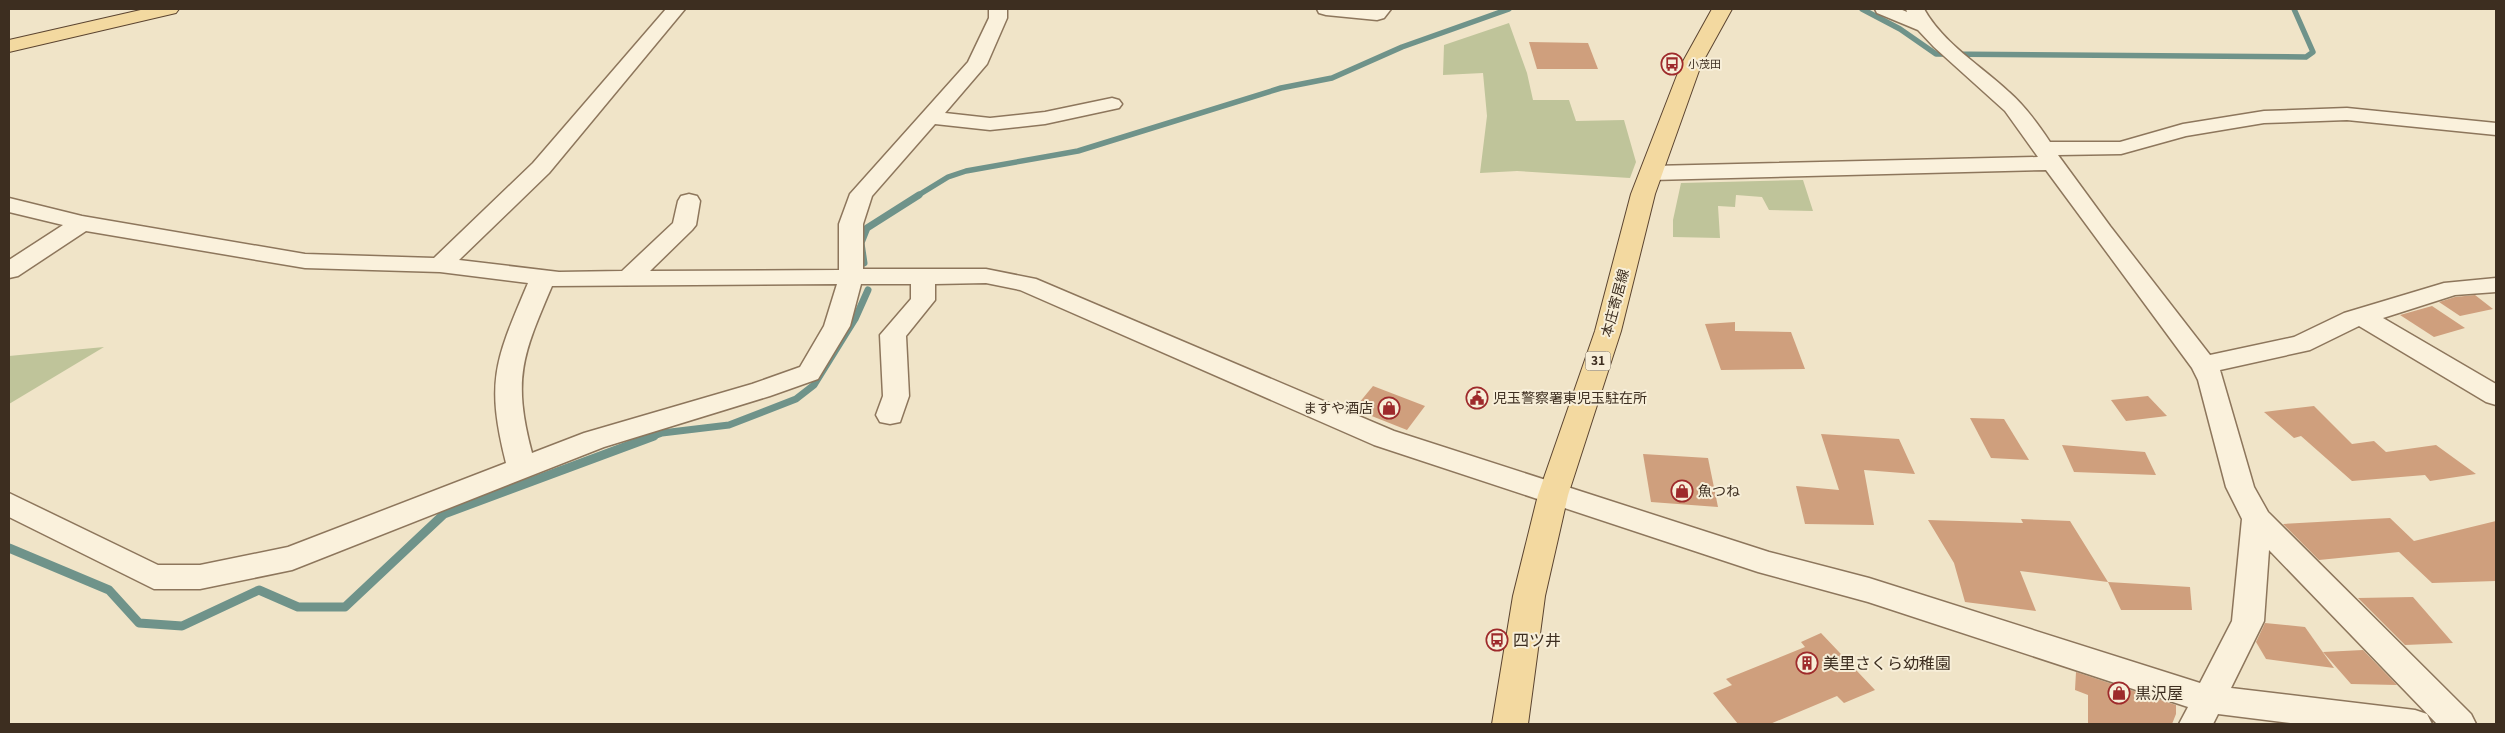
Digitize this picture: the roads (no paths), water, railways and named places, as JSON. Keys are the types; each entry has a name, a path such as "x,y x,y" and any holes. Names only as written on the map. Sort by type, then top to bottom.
{"main road":[{"path":"9,46 169,9"},
{"name":"本庄寄居線","path":"1510,724 1528,596 1553,495 1608,331 1643,194 1692,65 1722,9"}],"street":[{"path":"440,265 542,168 676,9"},
{"path":"9,504 154,577 200,577 292,558 594,440 761,390 810,373 837,326 851,277 851,224 861,194 977,64 998,18 998,9"},
{"path":"1326,9 1377,14 1382,9"},
{"path":"1884,9 1926,26"},
{"path":"1915,9 1926,26 1955,55 2005,99 2204,365 2211,380 2240,487 2257,519 2459,724"},
{"path":"929,117 990,124 1044,118 1112,104"},
{"path":"1652,174 2047,156 2120,148 2183,130 2264,117 2347,114 2496,129"},
{"path":"628,279 684,225 689,201"},
{"path":"9,205 82,223 304,261 440,265 542,277 628,279 924,275 986,276 1027,284 1384,438 1553,495 1769,564 1869,590 2201,712 2414,724"},
{"path":"9,271 82,223"},
{"path":"890,415 896,396 893,335 923,300 924,275"},
{"path":"522,468 513,435 508,402 510,368 516,342 542,277"},
{"path":"2204,365 2301,344 2362,317 2454,288 2496,286"},
{"path":"2362,317 2496,396"},
{"path":"2201,712 2248,620 2257,519"}],"waterway":[{"path":"917,196 948,177 966,171 1078,151 1281,88 1332,78 1402,47 1509,9"},
{"path":"1862,9 1900,29 1936,54 2306,57 2313,52 2294,9"},
{"path":"864,263 861,243 867,228 919,195"},
{"path":"651,437 662,433 729,425 796,399 814,385 855,319 868,290"},
{"path":"9,548 109,590 139,623 182,626 259,590 298,607 345,607 444,514 654,436"}],"place":[{"name":"小茂田","path":"1672,64"},
{"name":"児玉警察署東児玉駐在所","path":"1477,398"},
{"name":"ますや酒店","path":"1389,408"},
{"name":"魚つね","path":"1682,491"},
{"name":"四ツ井","path":"1497,640"},
{"name":"美里さくら幼稚園","path":"1807,663"},
{"name":"黒沢屋","path":"2119,693"}]}
